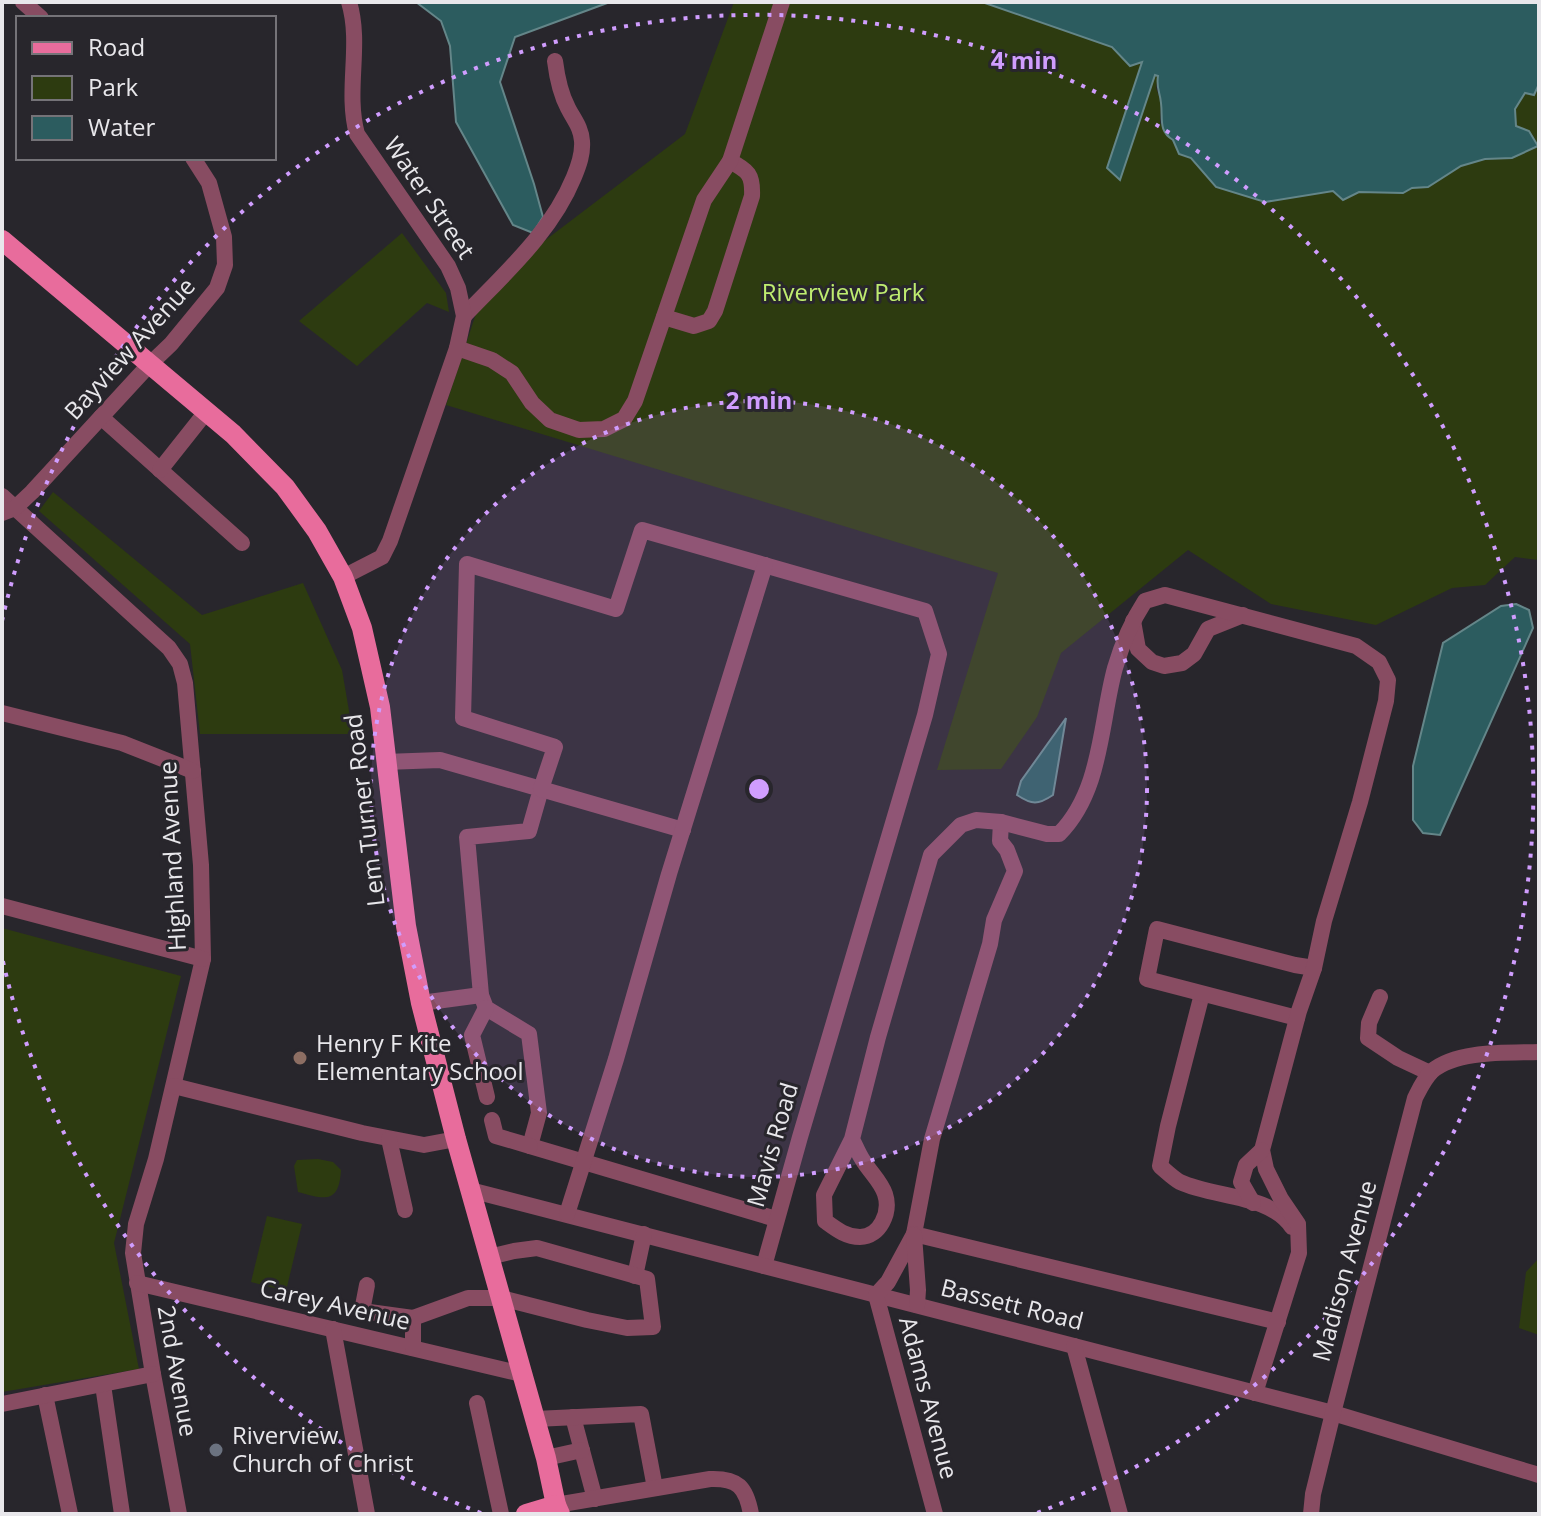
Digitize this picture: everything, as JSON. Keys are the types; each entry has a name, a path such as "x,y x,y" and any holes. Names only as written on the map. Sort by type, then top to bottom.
{"main road":[{"name":"Lem Turner Road","path":"2,240 233,434 285,487 317,531 343,577 362,628 380,707 406,926 421,1003 546,1458 557,1511"},
{"path":"526,1514 557,1511"}],"street":[{"path":"23,2 39,16"},
{"name":"Water Street","path":"343,577 382,557 390,541 457,348 464,316 458,288 448,266 357,134 352,102 354,19 349,2"},
{"path":"457,348 492,360 512,373 532,403 550,420 579,430 604,429 624,419 635,401 704,200 730,161 782,2"},
{"path":"464,316 543,233 567,193 580,163 583,146 581,131 559,88 555,61"},
{"name":"Bayview Avenue","path":"9,510 171,344 217,288 225,265 224,237 209,183 194,160"},
{"path":"664,317 694,326 709,321 715,311 752,196 752,181 746,170 730,161"},
{"path":"160,470 206,412"},
{"path":"101,417 242,543"},
{"name":"Highland Avenue","path":"2,496 9,510 169,648 180,664 185,683 201,865 203,959 156,1159 136,1224 133,1253 137,1283"},
{"path":"487,1097 472,1035 484,1002 467,837 529,831 555,747 463,718 467,564 616,609 642,530 765,565 567,1214"},
{"name":"Mavis Road","path":"764,1266 925,715 939,654 925,611 765,565"},
{"path":"852,1139 885,1193 887,1202 885,1218 873,1234 860,1237 843,1234 825,1221 824,1195 852,1139 931,855 961,825 976,820 1001,822 1047,834 1059,834 1068,824 1089,788 1116,666 1133,620 1145,601 1165,595 1356,646 1379,662 1388,680 1386,701 1262,1150 1266,1169 1298,1224 1299,1253 1255,1393"},
{"path":"1133,620 1138,649 1152,662 1164,666 1182,663 1194,654 1208,629 1243,615"},
{"path":"2,713 122,743 193,771"},
{"path":"385,762 440,760 683,830"},
{"path":"917,1305 914,1234 932,1139 990,944 994,920 1015,871 1000,841 1001,822"},
{"path":"2,906 203,959"},
{"path":"1297,1018 1147,979 1157,929 1314,968"},
{"path":"1202,994 1160,1166 1179,1181 1270,1208 1289,1222 1298,1238"},
{"path":"1380,997 1369,1023 1368,1038 1398,1058 1430,1073 1455,1059 1539,1052"},
{"path":"421,1003 484,1002 529,1034 539,1113 530,1146"},
{"name":"Madison Avenue","path":"1311,1514 1333,1413 1415,1098 1430,1073"},
{"path":"174,1086 389,1139 424,1145 456,1139"},
{"path":"492,1120 496,1136 776,1219"},
{"path":"389,1139 405,1210"},
{"path":"1253,1203 1241,1182 1246,1165 1262,1150"},
{"name":"Bassett Road","path":"470,1190 1333,1413 1539,1475"},
{"path":"635,1276 644,1234"},
{"path":"876,1295 888,1282 914,1234"},
{"path":"914,1234 1278,1322"},
{"path":"367,1285 362,1311 413,1318 468,1298 501,1298 627,1328 653,1327 647,1279 537,1248 489,1257"},
{"name":"Carey Avenue","path":"137,1283 522,1374"},
{"name":"2nd Avenue","path":"137,1283 179,1514"},
{"name":"Adams Avenue","path":"876,1295 935,1514"},
{"path":"413,1318 413,1348"},
{"path":"333,1329 367,1514"},
{"path":"1074,1346 1120,1514"},
{"path":"5,1408 45,1395 153,1374"},
{"path":"103,1385 122,1514"},
{"path":"45,1395 70,1514"},
{"path":"477,1403 501,1514"},
{"path":"535,1419 641,1414 655,1488"},
{"path":"573,1417 595,1499"},
{"path":"546,1458 582,1450"},
{"path":"557,1511 595,1499 723,1478 743,1489 751,1514"}],"green space":[{"name":"Riverview Park","path":"734,2 982,2 1112,47 1130,66 1142,62 1108,168 1120,179 1154,74 1158,76 1156,88 1161,102 1160,123 1179,154 1191,158 1217,187 1265,202 1334,191 1343,200 1359,192 1403,193 1412,188 1428,187 1461,166 1484,159 1512,158 1515,109 1525,93 1539,84 1539,560 1515,557 1485,585 1452,588 1376,625 1271,604 1188,550 1061,653 1037,717 1001,769 937,770 998,573 446,405 485,286 685,134"},
{"path":"402,233 446,293 449,312 427,303 357,366 299,321"},
{"path":"53,492 202,615 303,583 342,670 353,734 200,734 190,644 39,511"},
{"path":"2,928 181,976 114,1243 139,1369 2,1392"},
{"path":"297,1160 333,1162 341,1170 337,1189 328,1197 298,1192 294,1166"},
{"path":"267,1216 302,1224 286,1291 251,1282"},
{"path":"1539,1258 1539,1335 1519,1328 1526,1272"}],"water":[{"path":"416,2 610,2 515,37 500,82 543,217 533,233 513,225 456,122 450,46 441,21"},
{"path":"982,2 1539,2 1539,84 1534,95 1525,93 1515,109 1516,126 1529,131 1538,146 1512,158 1485,159 1461,166 1428,187 1412,188 1403,193 1359,192 1343,200 1333,191 1265,202 1216,187 1191,158 1179,154 1173,140 1163,129 1158,76 1155,75 1120,180 1107,168 1142,62 1130,66 1112,47"},
{"path":"1516,604 1529,610 1533,628 1440,835 1423,833 1413,820 1413,766 1443,643 1501,606"},
{"path":"1066,718 1053,795 1035,802 1022,798 1017,795 1021,781"}],"place":[{"name":"Henry F Kite Elementary School","path":"300,1058"},
{"name":"Riverview Church of Christ","path":"216,1450"}]}
